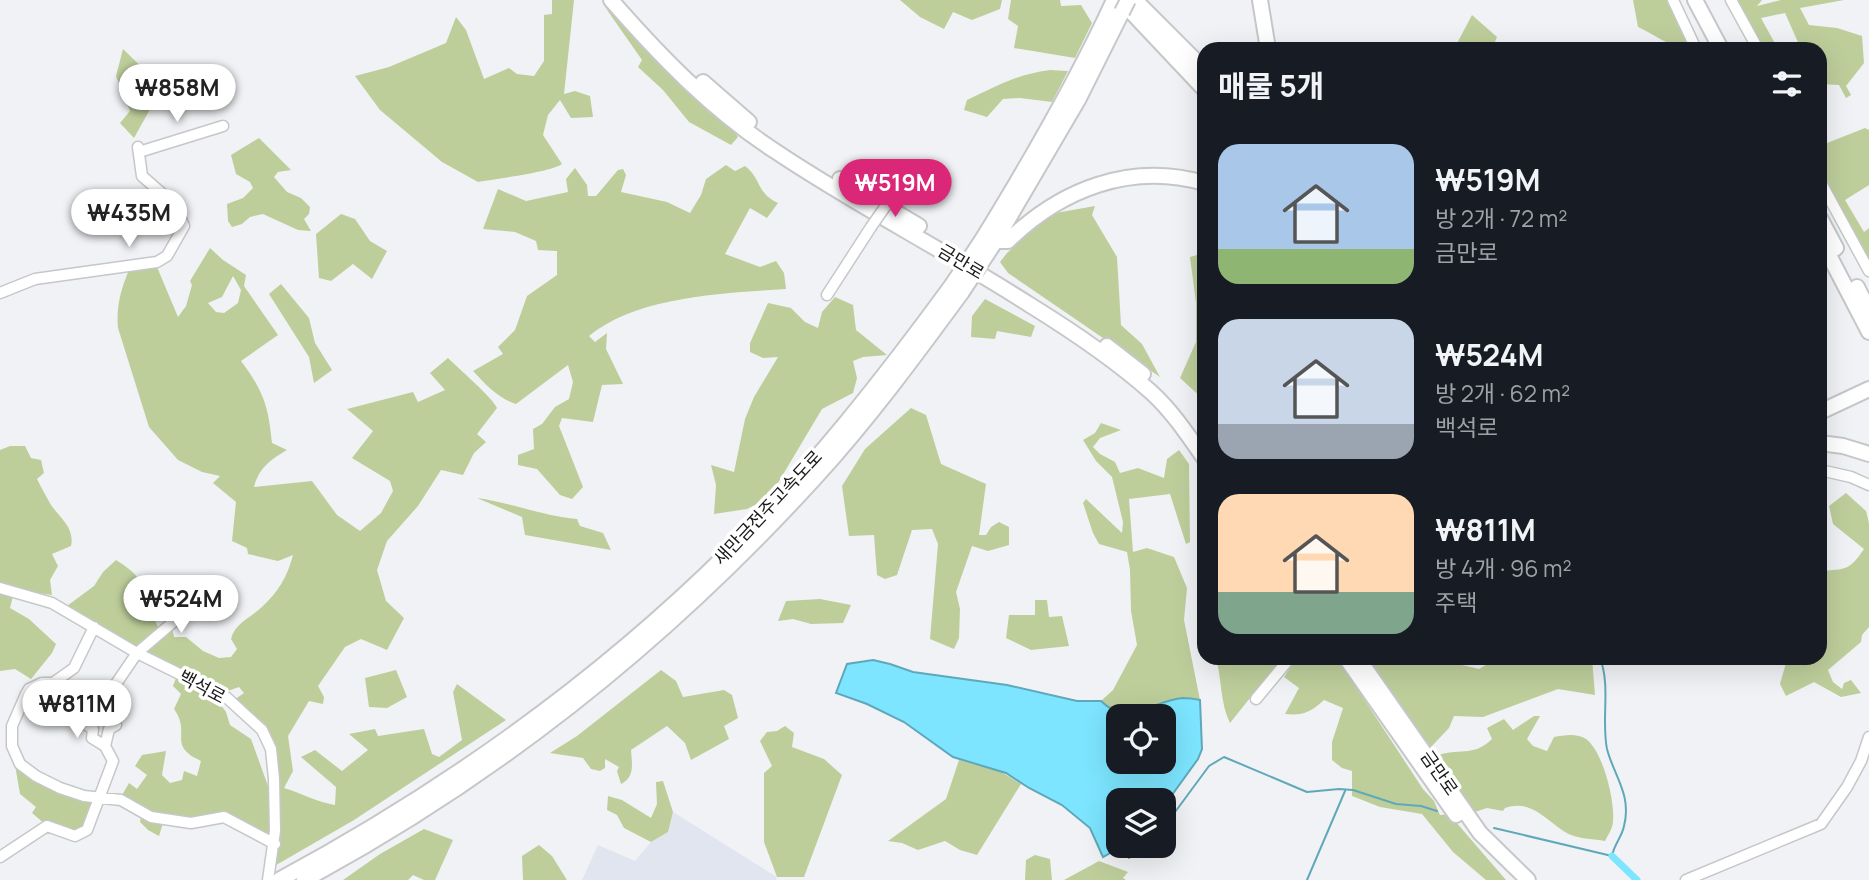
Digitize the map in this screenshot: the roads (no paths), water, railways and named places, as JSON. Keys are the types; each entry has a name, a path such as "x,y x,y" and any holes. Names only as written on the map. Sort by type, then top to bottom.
{"highway":[{"name":"금만로","path":"611,0 672,66 724,115 775,151 1074,333 1152,394 1178,422 1197,448"},
{"name":"금만로","path":"623,0 675,58 740,115 781,145 893,210 1110,347 1159,388 1197,434"},
{"path":"1135,0 1197,62"},
{"path":"1259,0 1267,42"},
{"path":"1695,0 1717,42"},
{"path":"1706,0 1734,42"},
{"path":"1119,3 1197,82"},
{"name":"새만금전주고속도로","path":"279,880 317,866 418,814 552,721 648,643 740,558 816,477 899,378 990,242 1078,100 1119,3"},
{"path":"990,242 1008,241 1038,214 1055,203 1101,183 1133,176 1164,176 1197,182"},
{"path":"1827,231 1869,311"},
{"path":"1827,251 1869,332"},
{"path":"1827,402 1865,388"},
{"path":"1827,408 1865,388"},
{"path":"1827,444 1869,454"},
{"name":"금만로","path":"1351,665 1472,838 1515,880"},
{"name":"금만로","path":"1363,665 1480,833 1528,880"},
{"name":"새만금전주고속도로","path":"304,880 317,866"}],"street":[{"path":"1673,0 1693,42"},
{"path":"1731,0 1754,42"},
{"path":"0,293 35,279 157,262 167,256 184,226 174,204 142,176 139,149 223,126"},
{"path":"827,295 909,174"},
{"path":"1827,194 1869,271"},
{"path":"1827,472 1852,477 1869,485"},
{"name":"백석로","path":"0,588 52,603 137,653 226,697 262,730 271,749 273,769 274,844 268,880"},
{"path":"105,746 109,729 116,725 110,714 107,697 137,653 206,594"},
{"path":"94,627 74,668 53,682 42,683 29,689 12,726 12,747 20,764 36,776 84,796 121,800 151,817 191,823 224,817 274,844"},
{"path":"1256,699 1284,665"},
{"path":"0,857 47,826 75,836 87,830 113,761 105,746 92,738 93,729 74,717 78,704 53,682"},
{"path":"1686,880 1821,824 1847,787 1861,761 1869,737"}],"water":[{"path":"873,660 913,672 1007,685 1077,701 1101,701 1106,705 1106,774 1176,774 1176,704 1160,704 1183,698 1200,700 1202,749 1176,789 1106,788 1106,855 1103,857 1090,828 1062,805 1006,773 953,757 904,722 836,693 847,664"}],"waterway":[{"path":"1494,828 1612,856 1623,830 1626,805 1605,738 1605,680 1602,665"},
{"path":"1176,811 1209,766 1224,757 1307,792 1353,790 1396,804 1421,806 1437,811"},
{"path":"1307,880 1345,791"},
{"path":"1612,856 1637,880"}]}
